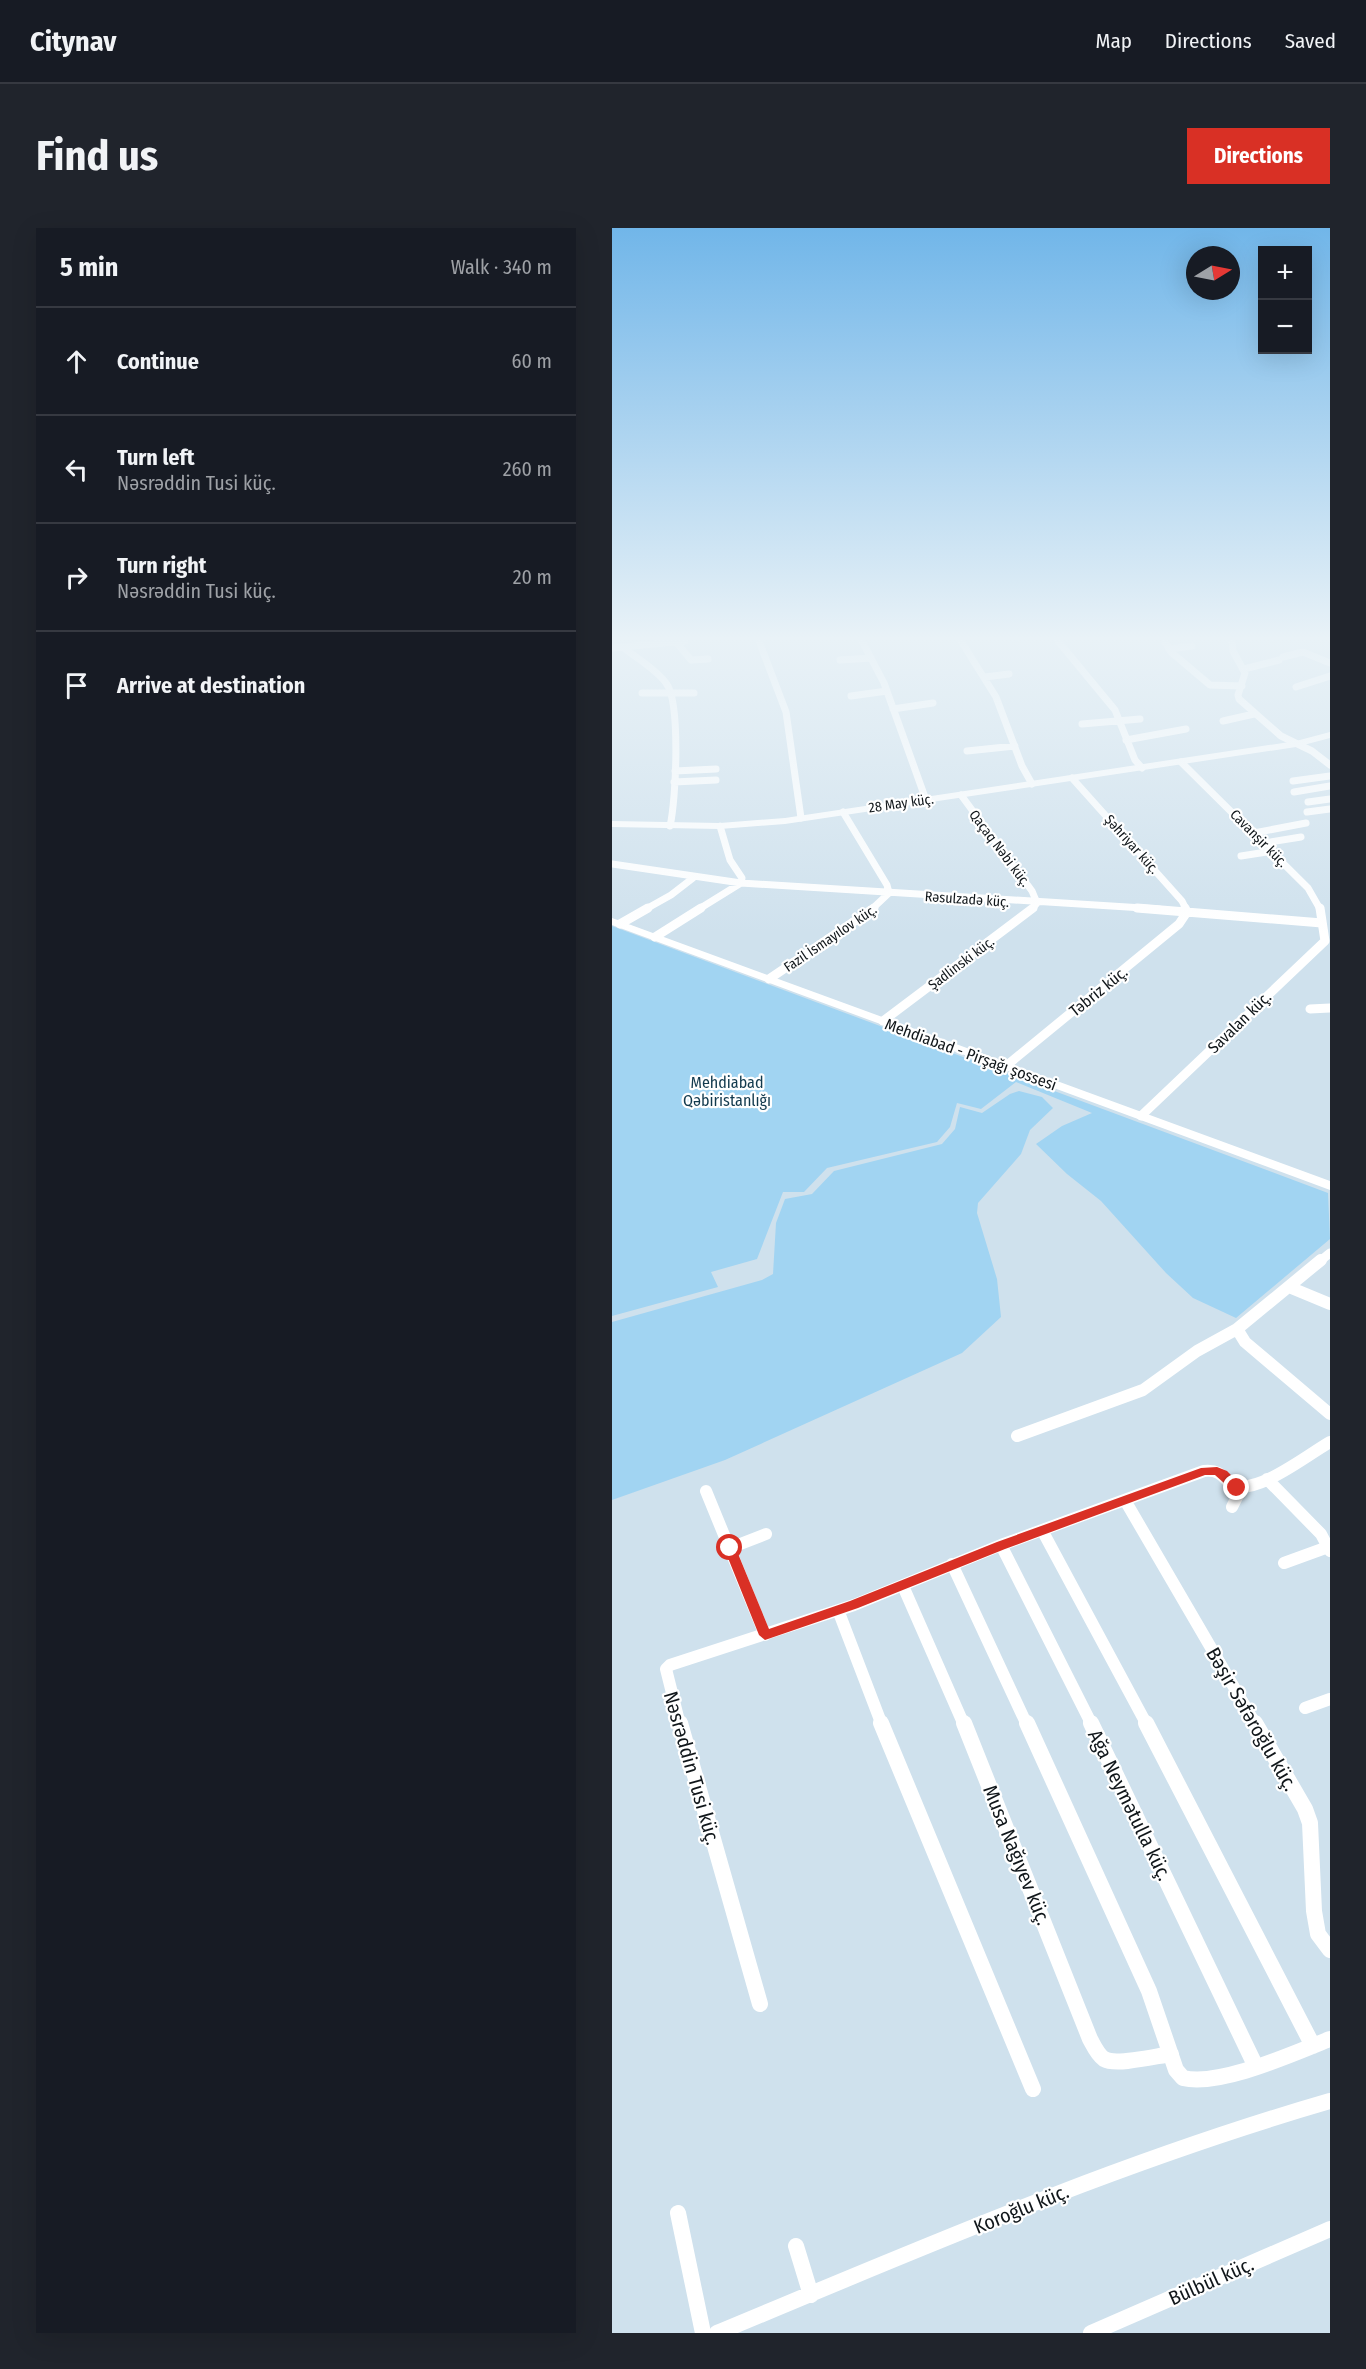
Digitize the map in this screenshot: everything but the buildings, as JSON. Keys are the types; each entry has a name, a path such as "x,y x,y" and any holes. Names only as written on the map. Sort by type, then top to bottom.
{"street":[{"path":"670,826 674,812 675,739"},
{"path":"790,739 801,818"},
{"path":"904,739 926,800"},
{"path":"1012,739 1023,769 1032,784"},
{"path":"1130,739 1126,740 1135,760 1142,768"},
{"path":"1287,739 1312,751 1330,765"},
{"name":"28 May küç.","path":"612,824 720,826 801,818 1142,768 1314,739"},
{"path":"967,751 1015,746"},
{"name":"Cavanşir küç.","path":"1181,762 1273,851 1315,897 1322,923"},
{"path":"675,771 716,769"},
{"path":"1293,781 1330,776"},
{"name":"Şəhriyar küç.","path":"1072,778 1182,901 1187,912"},
{"path":"674,782 716,780"},
{"path":"1294,792 1330,786"},
{"name":"Qaçaq Nəbi küç.","path":"961,795 1032,891 1037,903"},
{"path":"1308,802 1330,799"},
{"path":"1307,812 1330,809"},
{"path":"843,812 887,885 889,894"},
{"path":"1254,833 1306,823"},
{"path":"655,937 741,883 742,878 729,860 720,826"},
{"path":"1264,843 1301,837"},
{"path":"1241,856 1273,851"},
{"name":"Rəsulzadə küç.","path":"612,864 693,878 741,883 1322,923"},
{"path":"616,922 671,895 693,878"},
{"name":"Fazil İsmayılov küç.","path":"769,979 880,904 889,894"},
{"name":"Şadlinski küç.","path":"883,1021 1031,910 1037,903"},
{"name":"Təbriz küç.","path":"1006,1066 1179,924 1187,912"},
{"name":"Mehdiabad - Pirşağı şossesi","path":"616,922 1330,1186"},
{"name":"Savalan küç.","path":"1141,1116 1325,941 1322,923"},
{"path":"1310,1009 1330,1008"},
{"path":"1017,1436 1143,1390 1197,1351 1237,1329 1330,1253"},
{"path":"1289,1287 1330,1304"},
{"path":"1237,1329 1245,1342 1330,1414"},
{"path":"1232,1507 1241,1489 1266,1479 1330,1442"},
{"name":"Nəsrəddin Tusi küç.","path":"760,2004 725,1889 667,1679 666,1670 670,1665 838,1610 1001,1545 1210,1470 1223,1474 1233,1486 1241,1489"},
{"path":"1266,1479 1321,1534 1329,1549 1284,1563"},
{"path":"706,1491 765,1635"},
{"name":"Bəşir Səfəroğlu küç.","path":"1126,1502 1305,1809 1310,1823 1314,1911 1318,1934 1330,1950"},
{"path":"1042,1530 1185,1796 1313,2046"},
{"path":"730,1548 766,1533"},
{"name":"Ağa Neymətulla küç.","path":"1001,1545 1101,1743 1256,2067"},
{"path":"952,1564 1094,1867 1152,2000 1176,2070 1183,2078 1191,2080 1256,2067 1330,2039"},
{"name":"Musa Nağıyev küç.","path":"903,1586 963,1722 1090,2039 1101,2058 1106,2061 1115,2062 1172,2054"},
{"path":"838,1610 897,1764 1033,2089"},
{"path":"1305,1708 1330,1699"},
{"name":"Koroğlu küç.","path":"717,2333 1185,2144 1330,2101"},
{"path":"678,2213 703,2333"},
{"name":"Bülbül küç.","path":"1091,2333 1330,2229"},
{"path":"796,2246 811,2295"}],"green space":[{"name":"Mehdiabad Qəbiristanlığı","path":"612,926 1328,1193 1330,1239 1236,1318 1193,1298 1166,1273 1101,1201 1067,1174 1036,1144 1062,1126 1092,1113 1016,1082 981,1109 957,1103 950,1127 937,1142 827,1168 804,1192 783,1192 757,1259 711,1272 718,1287 612,1316"},
{"path":"1019,1091 1042,1097 1053,1108 1030,1130 1021,1154 978,1203 977,1213 997,1279 1001,1317 962,1353 725,1460 612,1500 612,1322 762,1280 773,1274 776,1223 785,1199 812,1194 834,1171 942,1144 955,1129 960,1107 982,1113 1010,1094"}],"route":[{"path":"730,1548 765,1635 854,1605 1001,1545 1126,1502 1204,1471 1217,1471 1223,1474 1237,1488"}]}
